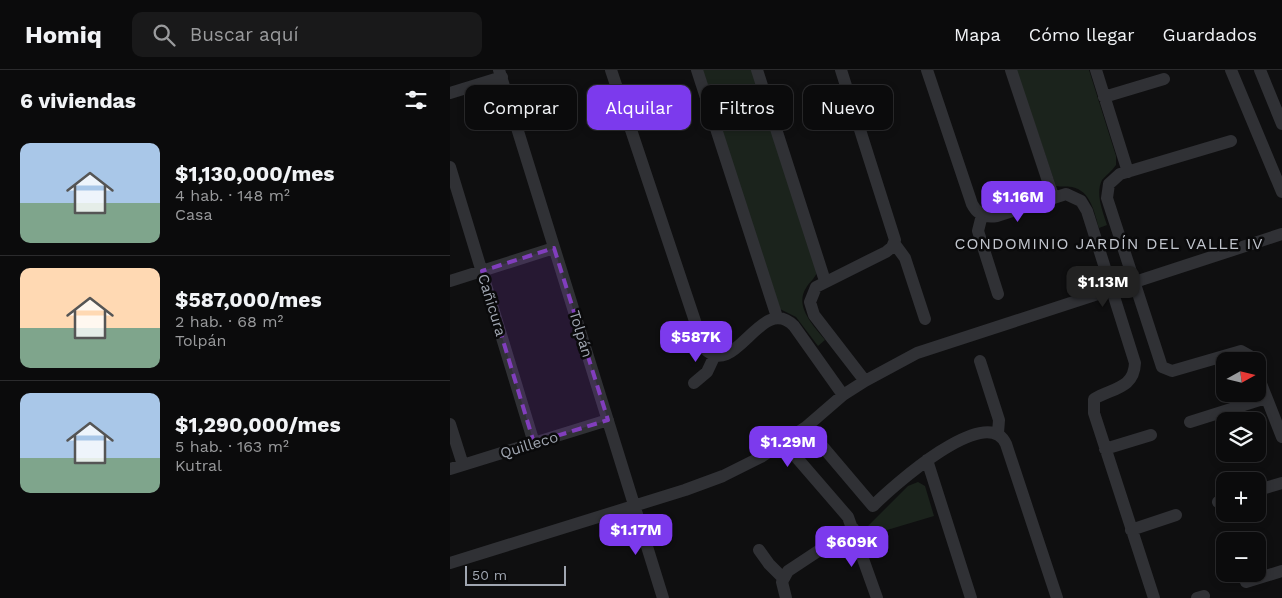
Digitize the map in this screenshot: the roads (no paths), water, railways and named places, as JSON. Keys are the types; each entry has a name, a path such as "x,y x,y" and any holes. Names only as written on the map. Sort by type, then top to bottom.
{"street":[{"path":"611,70 701,342 707,351 715,355 729,353 768,321 777,317 787,320 794,326 843,395"},
{"path":"697,70 777,317"},
{"path":"757,70 825,281"},
{"path":"841,70 894,233 894,243 906,258 925,319"},
{"path":"927,70 972,204 982,215 996,216 1053,196 1072,195 1084,205 1135,363 1132,378 1120,388 1094,399 1094,413 1154,598"},
{"path":"1011,70 1053,196"},
{"path":"1096,70 1128,172"},
{"path":"1231,70 1282,192"},
{"path":"1260,70 1282,124"},
{"path":"450,93 501,74"},
{"name":"Tolpán","path":"501,74 663,598"},
{"path":"1104,97 1164,78"},
{"path":"1216,359 1172,371 1162,367 1107,198 1108,188 1113,179 1128,172 1231,141"},
{"name":"Cañicura","path":"450,168 534,443"},
{"path":"982,215 978,232 998,294"},
{"path":"450,563 634,506 723,476 784,443 806,428 843,395 865,381 898,362 933,347 1282,234"},
{"path":"865,381 812,311 810,302 816,287 886,252 894,243"},
{"path":"450,281 554,248"},
{"path":"694,382 707,372 715,355"},
{"path":"980,361 999,420 998,433"},
{"path":"1266,398 1282,437"},
{"path":"1190,422 1253,402"},
{"name":"Quilleco","path":"450,469 608,420"},
{"path":"450,424 463,465"},
{"path":"806,428 873,506 896,484 927,460 958,441 991,431 1003,436 1057,598"},
{"path":"1105,449 1151,435"},
{"path":"784,443 841,507 853,528 877,598"},
{"path":"927,460 971,598"},
{"path":"1266,488 1282,483"},
{"path":"1132,530 1176,515"},
{"path":"786,598 782,586 783,578 791,568 853,528"},
{"path":"759,550 768,564 783,578"},
{"path":"1266,576 1282,571"}],"district":[{"name":"CONDOMINIO JARDÍN DEL VALLE IV","path":"1109,243"}]}
